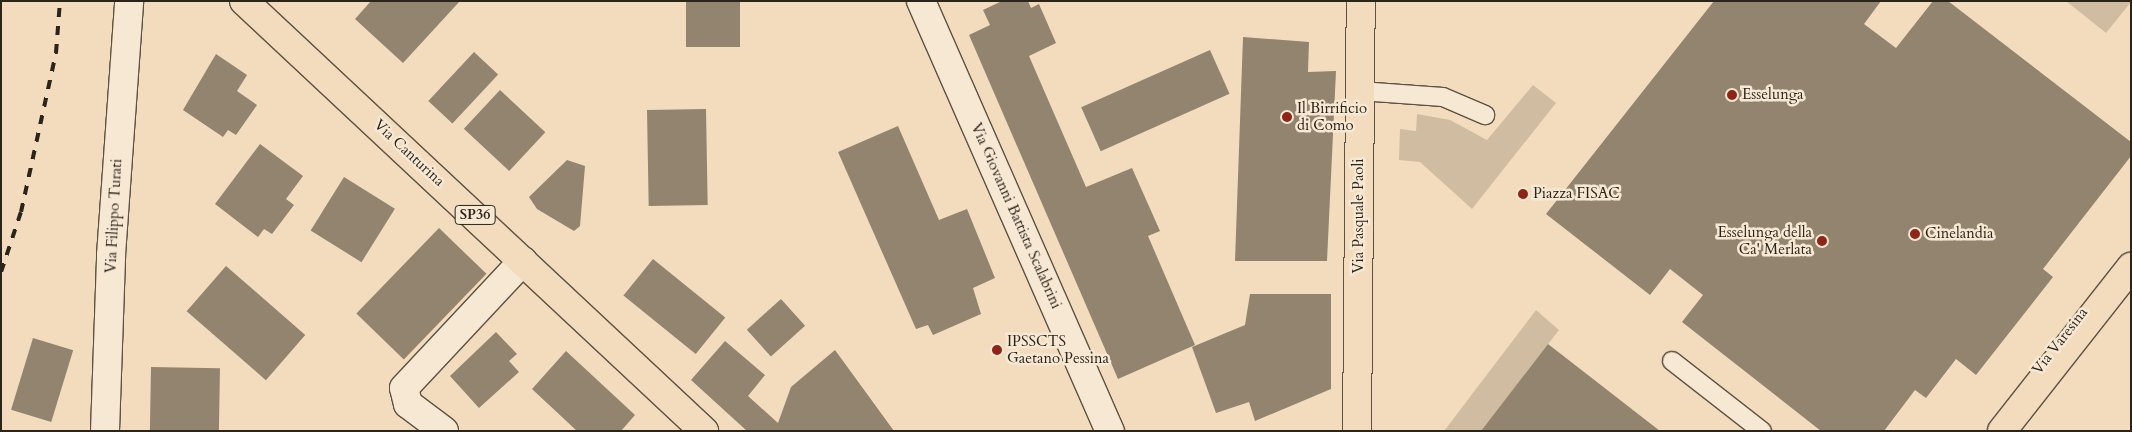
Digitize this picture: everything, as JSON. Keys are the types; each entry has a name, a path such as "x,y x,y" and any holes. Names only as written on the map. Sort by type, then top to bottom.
{"main road":[{"name":"Via Canturina","path":"244,1 704,431"},
{"name":"Via Pasquale Paoli","path":"1357,431 1361,1"},
{"name":"Via Varesina","path":"2002,431 2131,267"}],"street":[{"name":"Via Filippo Turati","path":"105,431 111,255 129,1"},
{"name":"Via Giovanni Battista Scalabrini","path":"921,1 1110,431"},
{"path":"444,431 408,404 404,388 523,261"}],"lane":[{"path":"1360,91 1443,97 1485,115"},
{"name":"Via Varesina","path":"1990,431 2131,252"},
{"path":"1672,361 1762,431"}],"shaded area":[{"path":"2066,1 2131,1 2131,2 2106,33"},
{"path":"1533,85 1556,103 1472,209 1420,162 1399,160 1400,129 1416,131 1417,114 1450,120 1487,140"},
{"path":"1536,310 1559,330 1481,431 1444,431"}],"building":[{"path":"371,1 460,1 403,63 355,19"},
{"path":"686,1 740,1 740,47 686,47"},
{"path":"1002,1 1028,1 1031,8 1039,4 1056,43 1029,56 1086,187 1132,168 1160,231 1148,236 1195,345 1118,379 969,35 990,25 983,10"},
{"name":"Esselunga della Ca' Merlata","path":"1714,1 1881,1 1864,24 1896,48 1933,1 1948,1 2131,142 2131,156 2043,269 2053,277 1976,375 1956,359 1926,398 1915,390 1884,431 1821,431 1682,322 1703,295 1670,269 1650,295 1546,214"},
{"name":"Il Birrificio di Como","path":"1243,37 1309,42 1308,72 1336,71 1327,261 1235,261"},
{"path":"1210,50 1230,94 1101,151 1081,107"},
{"path":"474,52 498,75 452,124 428,101"},
{"path":"216,54 247,75 237,91 257,105 236,135 228,130 223,137 183,110"},
{"path":"500,90 545,132 509,171 464,129"},
{"path":"706,109 708,205 649,206 647,110"},
{"path":"898,126 939,220 967,209 995,278 973,288 981,314 933,335 928,325 916,329 838,152"},
{"path":"260,144 303,176 286,199 294,205 272,234 264,229 258,237 215,204"},
{"path":"567,160 585,166 580,226 574,231 537,209 529,197"},
{"path":"344,177 395,209 361,262 311,230"},
{"path":"439,228 486,274 404,359 356,314"},
{"path":"653,259 725,318 696,354 623,296"},
{"path":"226,266 305,335 266,380 187,311"},
{"path":"1250,294 1331,294 1331,389 1255,421 1249,402 1216,413 1192,347 1245,325"},
{"path":"781,299 805,326 771,357 747,330"},
{"path":"496,332 517,354 509,361 519,372 479,408 450,376"},
{"path":"33,338 73,350 51,422 11,410"},
{"path":"725,341 765,375 748,396 778,423 791,387 835,350 894,431 747,431 691,380"},
{"path":"1548,344 1660,431 1481,431"},
{"path":"566,351 635,415 621,431 577,431 532,389"},
{"path":"151,367 220,368 219,431 150,431"}],"railway":[{"path":"1,272 21,212 56,53 60,1"}],"place":[{"name":"Esselunga","path":"1732,95"},
{"name":"Il Birrificio di Como","path":"1287,117"},
{"name":"Piazza FISAC","path":"1523,194"},
{"name":"Cinelandia","path":"1915,234"},
{"name":"Esselunga della Ca' Merlata","path":"1822,241"},
{"name":"IPSSCTS Gaetano Pessina","path":"997,350"}]}
